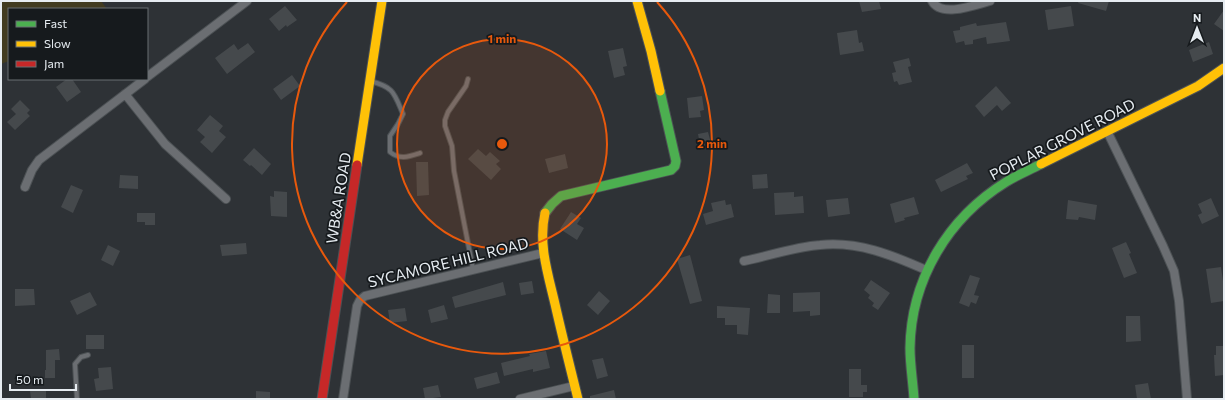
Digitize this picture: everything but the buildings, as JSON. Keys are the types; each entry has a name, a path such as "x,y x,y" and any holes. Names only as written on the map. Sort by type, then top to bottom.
{"street":[{"path":"148,76 246,1"},
{"name":"WB&A ROAD","path":"322,399 382,1"},
{"path":"578,399 543,253 543,228 545,214 554,200 561,196 671,170 675,166 676,161 637,1"},
{"path":"932,1 934,5 946,10 954,10 990,1"},
{"name":"POPLAR GROVE ROAD","path":"914,399 910,347 917,295 926,270 940,244 956,224 971,208 994,188 1021,173 1198,86 1224,68"},
{"path":"25,187 32,170 39,160 143,80"},
{"path":"125,94 165,144 226,199"},
{"path":"1107,131 1163,246 1174,272 1179,301 1187,399"},
{"path":"744,261 800,248 836,244 852,245 881,252 926,270"},
{"name":"SYCAMORE HILL ROAD","path":"343,399 356,316 360,300 365,296 543,253"},
{"path":"520,399 574,386"}],"lane":[{"path":"468,79 466,86 448,112 445,126 452,146 454,172 473,269"},
{"path":"370,81 384,85 394,94 403,114 390,136 390,152 396,156 406,157 420,153"},
{"path":"77,399 75,364 80,357 88,354"}],"shaded area":[{"path":"1,1 101,1 106,8 8,8 8,61 1,64"}],"traffic: fast":[{"path":"545,213 561,196 671,170 675,166 676,161 660,91"},
{"path":"914,399 910,354 912,323 917,298 937,253 950,232 967,213 985,197 1010,179 1041,164"}],"traffic: slow":[{"path":"357,165 382,1"},
{"path":"637,1 660,91"},
{"path":"1041,164 1198,86 1224,68"},
{"path":"545,213 543,225 543,248 578,399"}],"traffic: jam":[{"path":"322,399 357,165"}]}
